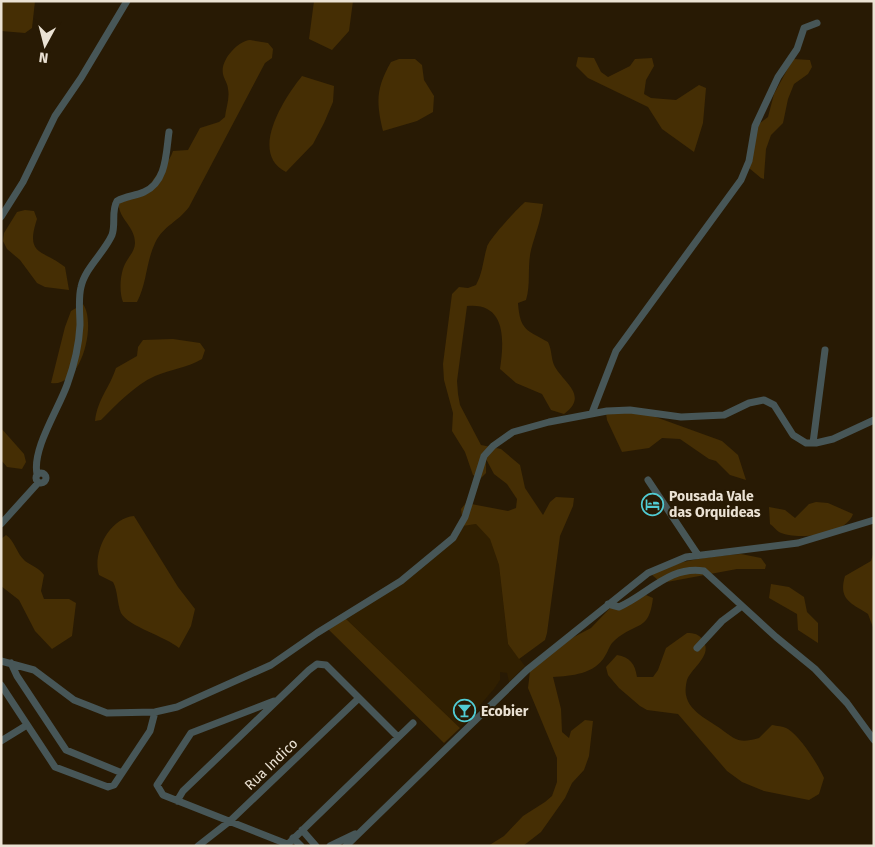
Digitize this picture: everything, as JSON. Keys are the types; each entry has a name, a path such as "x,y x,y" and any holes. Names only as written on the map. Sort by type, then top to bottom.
{"street":[{"path":"1,217 23,182 55,116 81,78 127,1"},
{"path":"592,414 616,351 741,180 749,161 755,126 778,77 797,49 804,28 817,23"},
{"path":"1,524 38,483 44,482 46,477 41,473 37,474 36,464 39,451 68,383 74,362 79,339 80,292 83,280 113,232 114,209 118,201 144,192 156,183 160,176 169,132"},
{"path":"813,443 825,350"},
{"path":"1,661 34,670 74,700 104,712 123,714 155,712 192,702 261,672 401,581 455,536 465,517 481,464 493,446 513,432 523,428 592,414 630,410 682,416 724,415 758,400 769,401 793,435 806,443 833,439 874,420"},
{"path":"648,480 698,555"},
{"path":"346,846 527,670 648,573 666,564 698,555 798,543 874,520"},
{"path":"608,604 619,607 662,580 695,570 704,571 815,668 847,704 874,740"},
{"path":"698,648 722,621 742,606"},
{"path":"11,663 66,750 122,773"},
{"path":"177,800 183,791 313,666 322,664 398,737"},
{"path":"1,685 55,767 100,785 112,787 150,731 155,712"},
{"name":"Rua Indico","path":"198,846 230,821 359,698"},
{"path":"278,700 197,730 188,736 158,782 160,792 286,845 413,723"},
{"path":"1,740 27,725"},
{"path":"302,830 316,846"},
{"path":"330,846 360,832"},
{"path":"294,838 301,846"}],"shaded area":[{"path":"1,1 35,1 32,28 25,33 1,31"},
{"path":"314,1 353,1 349,31 332,50 309,39"},
{"path":"250,40 268,43 273,49 272,58 265,63 189,207 158,237 137,302 123,302 121,288 122,273 135,243 132,231 120,212 119,200 150,186 173,151 188,150 200,128 219,122 225,117 228,92 223,74 224,63 235,48"},
{"path":"578,57 594,58 601,72 608,77 630,66 635,59 652,58 654,66 646,80 644,94 651,98 676,100 699,85 706,88 703,123 694,152 662,129 648,107 588,78 576,66"},
{"path":"399,59 415,59 422,65 424,80 434,96 433,112 417,121 383,131 378,103 380,88 391,62"},
{"path":"793,59 810,60 812,67 808,74 794,84 788,99 783,123 771,135 766,149 764,179 749,168 755,127 768,117 774,94"},
{"path":"302,76 334,86 333,102 313,144 286,172 275,163 270,152 270,139 279,111"},
{"path":"525,202 543,204 531,250 526,300 518,303 519,312 526,328 548,342 554,365 572,389 575,401 564,414 551,410 542,394 516,383 500,369 502,336 500,326 490,310 480,306 467,306 457,381 460,405 481,445 501,449 520,465 525,488 543,515 550,502 556,497 574,498 573,506 560,536 545,640 519,659 508,644 499,565 490,539 476,524 463,526 461,509 466,503 508,511 516,508 517,499 507,484 494,474 486,459 486,473 480,479 473,475 465,452 452,431 453,413 444,380 443,364 452,294 459,287 468,288 476,285 489,243"},
{"path":"25,210 34,211 37,219 33,240 35,246 43,254 65,267 69,290 45,287 37,283 20,260 7,249 3,241 4,233 17,212"},
{"path":"83,304 87,313 88,325 84,353 71,376 62,382 51,383 71,311"},
{"path":"173,339 200,343 205,350 202,359 148,380 126,396 101,420 95,421 101,400 116,368 137,356 138,347 143,340"},
{"path":"639,411 722,441 738,455 746,480 730,475 716,461 709,459 680,439 662,438 649,448 622,452 607,420 606,413"},
{"path":"1,428 24,454 26,462 22,469 7,467 1,460"},
{"path":"816,502 828,503 853,514 849,521 841,527 808,536 787,535 779,532 770,524 769,507 785,510 795,518 809,504"},
{"path":"134,516 178,587 195,609 191,626 179,648 125,618 121,613 113,582 99,575 98,557 100,547 105,538 117,523 125,518"},
{"name":"Ecobier","path":"476,524 490,538 499,565 508,644 525,666 509,682 507,673 500,672 500,680 494,689 460,728 345,618 456,539 463,526"},
{"path":"6,535 12,540 22,558 44,575 41,591 44,599 69,599 76,603 72,636 52,649 35,631 19,600 1,586 1,539"},
{"path":"874,551 874,630 868,614 851,603 845,596 843,584 845,576 871,561"},
{"path":"741,554 761,558 766,565 765,569 737,569 667,582 658,580 652,575 684,562"},
{"path":"771,584 789,587 804,597 807,612 818,623 818,643 798,630 797,614 769,598"},
{"path":"646,595 653,598 651,609 645,621 613,642 601,662 582,673 553,677 561,709 562,732 569,738 571,731 585,720 593,721 589,756 584,770 572,783 565,798 541,832 523,846 488,846 504,836 523,816 552,796 557,782 557,758 528,688 530,671 568,640 591,628 612,606 631,598"},
{"path":"345,618 460,728 444,743 327,628"},
{"path":"687,633 700,636 705,646 704,656 687,680 686,693 688,701 695,711 730,736 742,741 759,738 772,725 788,729 803,744 822,773 824,778 819,794 809,800 764,791 742,782 727,771 678,714 647,710 619,688 608,675 606,667 617,655 625,657 631,662 637,677 653,677 658,670 666,648"}],"place":[{"name":"Pousada Vale das Orquideas","path":"653,504"},
{"name":"Ecobier","path":"465,711"}]}
